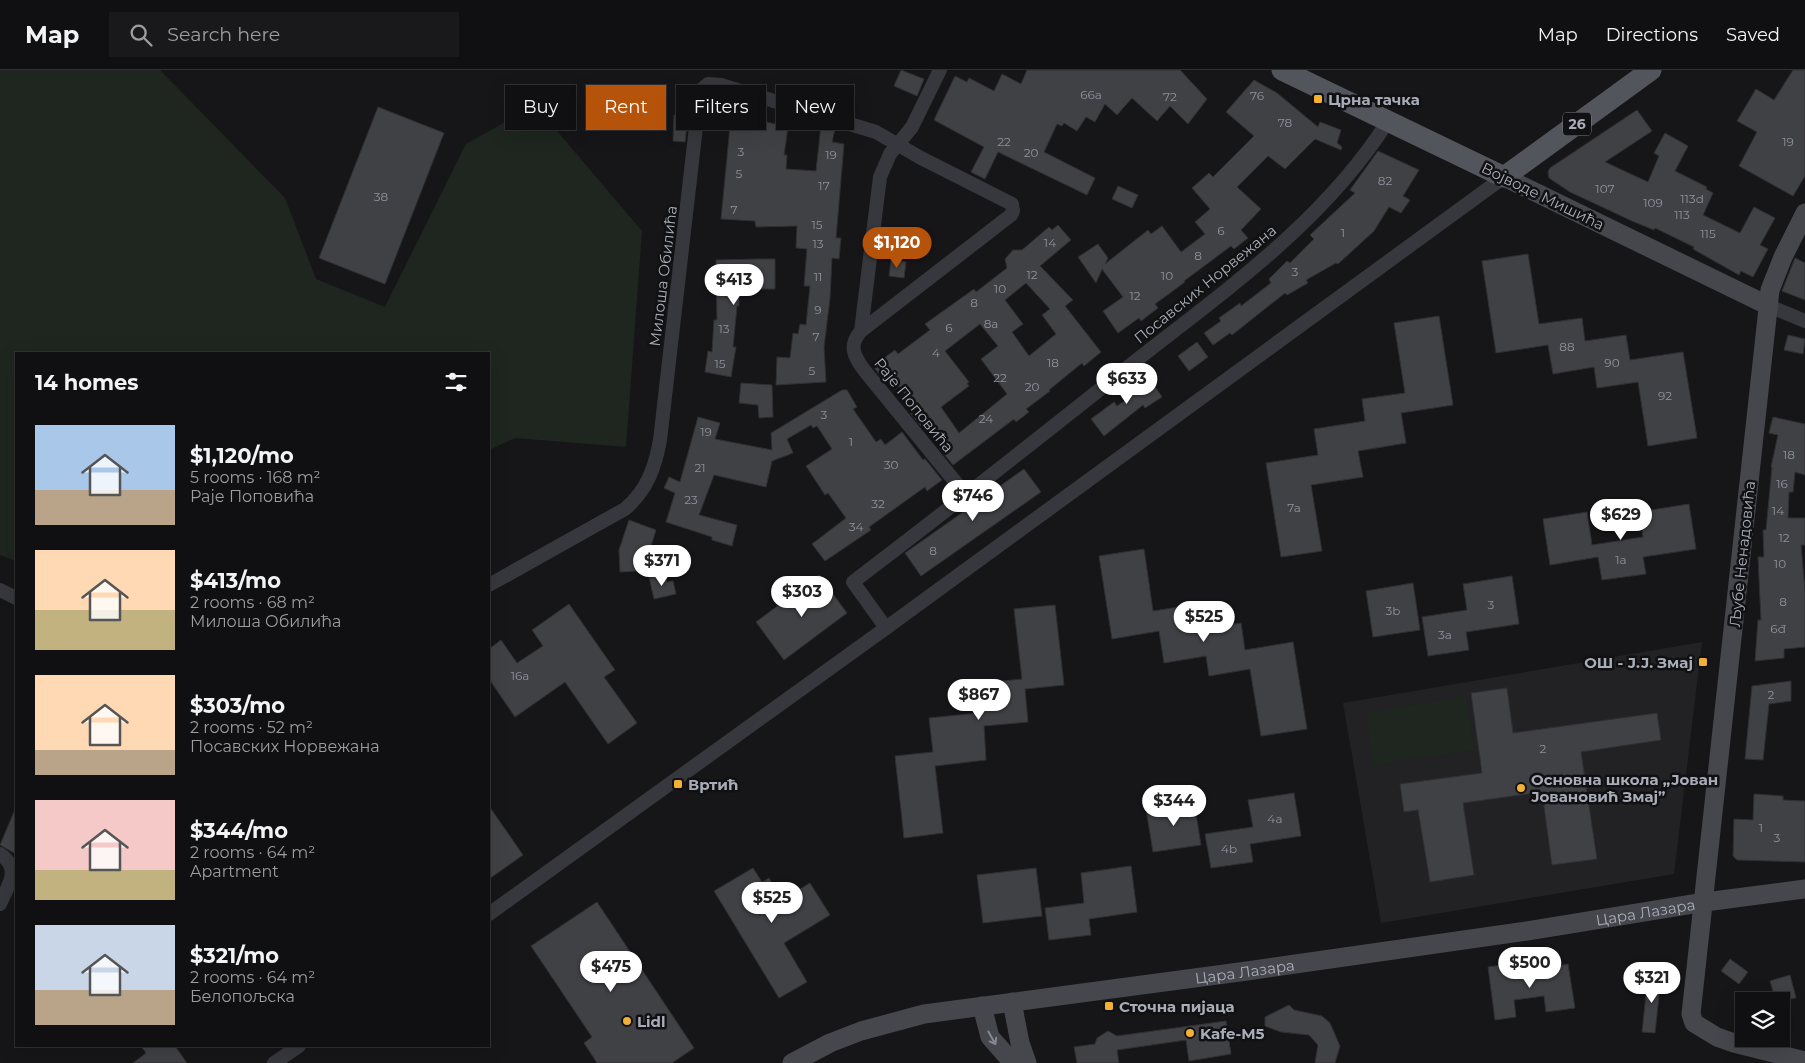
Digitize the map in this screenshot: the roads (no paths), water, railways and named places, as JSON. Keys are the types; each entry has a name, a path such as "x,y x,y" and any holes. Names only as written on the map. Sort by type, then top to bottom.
{"main road":[{"name":"Војводе Мишића","path":"1282,70 1504,177"},
{"name":"26","path":"1504,177 1651,70"}],"street":[{"name":"Раје Поповића","path":"940,70 912,127 884,164 880,177 861,331 853,344 854,356 966,495"},
{"name":"Милоша Обилића","path":"490,584 625,509 637,498 652,474 660,440 701,90 708,84 721,85 867,128 898,145"},
{"name":"Посавских Норвежана","path":"886,628 853,582 1210,302 1292,234 1347,179 1388,121"},
{"path":"861,331 1013,211 1012,204 1008,201 898,145"},
{"path":"490,913 886,628 1504,177"},
{"name":"Војводе Мишића","path":"1504,177 1769,306 1805,321"},
{"name":"Љубе Ненадовића","path":"1805,213 1771,284 1705,902 1691,1014 1694,1023 1717,1037 1805,1061"},
{"path":"0,590 15,598"},
{"path":"0,854 12,866 13,872 0,904"},
{"name":"Цара Лазара","path":"792,1063 830,1043 860,1031 924,1014 1528,931 1705,902 1805,889"},
{"path":"1012,1002 1020,1043 1027,1063"},
{"path":"982,1006 990,1036 1013,1063"},
{"path":"274,1063 298,1047"}],"place":[{"name":"Црна тачка","path":"1318,99"},
{"name":"ОШ - Ј.Ј. Змај","path":"1703,662"},
{"name":"Вртић","path":"678,784"},
{"name":"Основна школа „Јован Јовановић Змај”","path":"1521,788"},
{"name":"Сточна пијаца","path":"1109,1006"},
{"name":"Lidl","path":"627,1021"},
{"name":"Kafe-M5","path":"1190,1033"}]}
